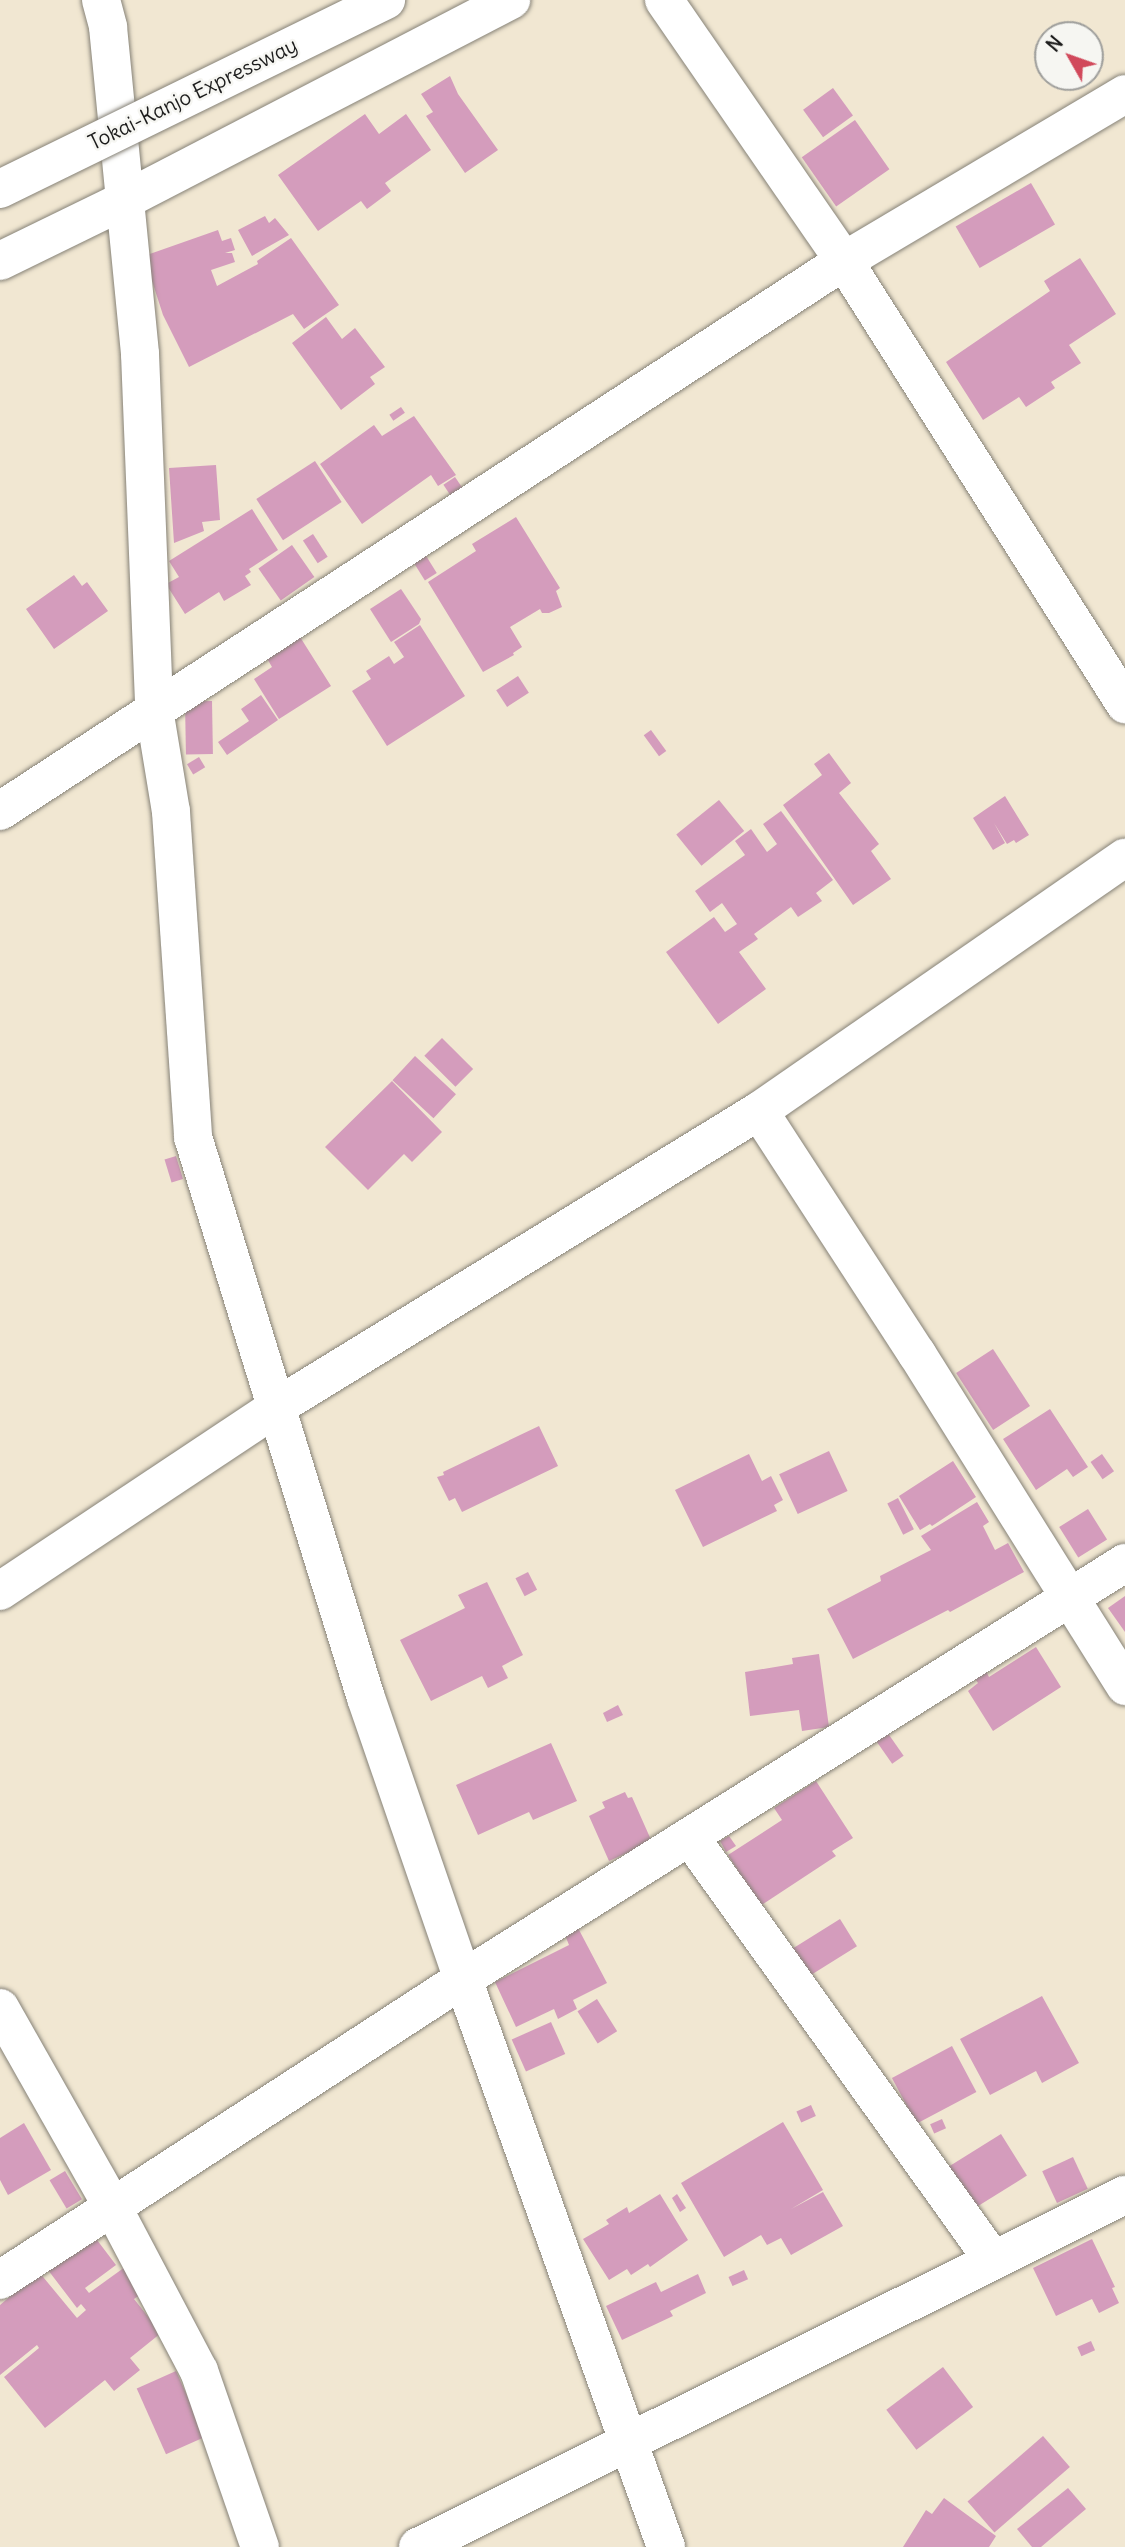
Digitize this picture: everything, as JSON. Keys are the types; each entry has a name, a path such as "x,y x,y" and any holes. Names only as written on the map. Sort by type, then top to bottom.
{"main road":[{"path":"101,0 108,27 140,355 154,709 172,812 193,1137 366,1698 463,1979 631,2442 666,2547"},
{"name":"Tokai-Kanjo Expressway","path":"0,188 386,0"},
{"path":"0,261 125,200 511,0"},
{"path":"664,0 844,261 1125,704"},
{"path":"0,811 844,261 1125,94"},
{"path":"0,1591 278,1406 759,1111 1125,858"},
{"path":"759,1111 917,1354 1125,1686"},
{"path":"0,2280 463,1979 1125,1563"},
{"path":"690,1837 993,2260"},
{"path":"0,2008 113,2208 199,2371 260,2547"},
{"path":"418,2547 1125,2195"}],"building":[{"path":"450,76 458,94 498,150 465,173 426,116 433,112 421,94"},
{"path":"833,88 853,116 823,137 803,110"},
{"path":"365,114 379,134 406,114 431,150 385,183 391,191 367,209 361,201 318,231 278,175"},
{"path":"855,120 889,169 836,206 802,157"},
{"path":"1031,183 1055,225 980,268 956,226"},
{"path":"265,216 269,223 275,218 289,235 252,256 238,230"},
{"path":"218,230 222,241 231,238 235,250 225,253 232,253 235,262 211,270 217,286 258,264 257,261 291,238 339,305 304,329 293,314 189,367 163,315 144,256"},
{"path":"1080,258 1116,314 1069,345 1081,363 1051,382 1055,388 1026,407 1019,397 983,420 946,362 1050,291 1044,281"},
{"path":"326,317 342,339 355,328 385,367 370,377 375,384 341,410 292,343"},
{"path":"401,407 405,413 393,421 389,415"},
{"path":"414,416 456,475 438,486 431,475 362,524 320,464 374,425 382,436"},
{"path":"315,461 342,502 283,540 256,499"},
{"path":"216,465 220,520 202,522 204,531 174,543 169,468"},
{"path":"455,477 463,489 451,496 443,485"},
{"path":"252,509 278,550 249,569 251,572 245,576 251,585 224,601 219,592 185,614 166,584 179,577 169,561"},
{"path":"516,517 560,588 556,591 562,607 549,613 542,613 540,609 510,627 522,647 513,653 514,655 483,672 428,582 476,551 472,544"},
{"path":"313,534 328,557 318,563 303,541"},
{"path":"292,545 314,577 281,600 258,569"},
{"path":"423,551 437,573 425,580 411,558"},
{"path":"74,575 82,586 87,582 108,611 54,649 26,609"},
{"path":"401,589 421,619 419,624 391,642 370,609"},
{"path":"420,625 465,696 387,746 352,691 371,679 366,671 389,656 394,664 404,657 394,642"},
{"path":"295,629 331,686 279,719 254,679 272,667 262,650"},
{"path":"518,676 529,693 507,707 496,690"},
{"path":"261,695 278,720 227,755 218,742 249,721 241,709"},
{"path":"185,701 212,701 213,754 186,754"},
{"path":"651,730 666,751 659,756 644,735"},
{"path":"829,753 851,783 839,793 879,844 871,851 891,879 853,905 783,805 822,775 814,764"},
{"path":"199,757 205,767 193,774 187,764"},
{"path":"1005,796 1029,835 1016,843 1014,840 1007,844 994,823 1005,843 993,850 973,818"},
{"path":"719,800 744,831 701,866 676,835"},
{"path":"781,811 833,880 816,893 822,901 798,917 791,907 754,934 758,939 739,952 766,989 718,1024 666,952 714,917 725,932 737,924 722,903 710,912 695,891 745,855 735,841 751,829 767,852 777,844 763,824"},
{"path":"442,1038 473,1069 455,1087 424,1056"},
{"path":"415,1056 456,1094 433,1118 392,1080"},
{"path":"392,1081 442,1132 412,1162 404,1154 368,1190 325,1147"},
{"path":"176,1156 183,1179 172,1182 165,1160"},
{"path":"993,1349 1030,1406 993,1430 956,1373"},
{"path":"1050,1409 1088,1467 1073,1477 1067,1469 1036,1490 1003,1439"},
{"path":"539,1426 558,1466 462,1512 455,1498 449,1501 437,1477 444,1475 443,1472"},
{"path":"829,1451 848,1491 798,1514 779,1474"},
{"path":"749,1454 762,1481 771,1476 783,1500 774,1505 777,1511 703,1547 675,1490"},
{"path":"1102,1454 1114,1471 1103,1479 1091,1462"},
{"path":"953,1461 976,1497 932,1526 930,1524 920,1530 899,1496"},
{"path":"898,1498 914,1529 903,1535 887,1503"},
{"path":"977,1502 989,1522 983,1526 995,1550 1008,1543 1024,1572 853,1659 827,1609 881,1581 880,1576 931,1550 921,1536"},
{"path":"1088,1509 1107,1540 1078,1558 1059,1527"},
{"path":"528,1572 537,1590 525,1596 516,1578"},
{"path":"487,1582 523,1655 502,1666 508,1678 488,1688 482,1676 431,1701 400,1640 465,1608 458,1595"},
{"path":"1125,1596 1125,1632 1108,1608"},
{"path":"1036,1647 1061,1687 993,1731 968,1691 978,1683 975,1679 986,1671 989,1677"},
{"path":"819,1654 829,1727 802,1731 799,1710 750,1716 745,1672 793,1664 792,1658"},
{"path":"618,1705 623,1715 607,1722 603,1713"},
{"path":"887,1732 904,1756 892,1764 876,1740"},
{"path":"551,1743 577,1801 533,1820 529,1812 478,1835 456,1785"},
{"path":"816,1781 853,1838 832,1851 836,1856 760,1906 728,1855 782,1820 774,1808"},
{"path":"625,1792 628,1798 632,1797 652,1842 609,1861 589,1816 605,1808 602,1802"},
{"path":"729,1836 736,1846 726,1852 720,1841"},
{"path":"840,1919 857,1946 800,1982 783,1955"},
{"path":"578,1928 607,1983 573,2000 577,2009 558,2019 554,2009 516,2027 495,1982 569,1945 565,1935"},
{"path":"1042,1996 1079,2063 1042,2083 1036,2071 990,2095 960,2039"},
{"path":"597,1999 617,2031 598,2043 577,2011"},
{"path":"551,2022 565,2054 526,2071 512,2039"},
{"path":"952,2046 976,2092 916,2124 892,2078"},
{"path":"811,2105 816,2116 801,2122 796,2112"},
{"path":"942,2119 946,2128 934,2133 930,2124"},
{"path":"783,2122 823,2190 791,2209 823,2192 843,2226 791,2255 781,2238 767,2245 761,2235 724,2257 681,2183"},
{"path":"24,2123 51,2170 8,2195 0,2180 0,2138"},
{"path":"1001,2134 1027,2176 968,2212 942,2171"},
{"path":"1073,2157 1088,2189 1057,2203 1042,2171"},
{"path":"65,2171 82,2199 67,2209 50,2180"},
{"path":"660,2194 688,2240 650,2267 648,2264 631,2275 627,2269 609,2280 583,2239 609,2224 606,2220 627,2207 629,2213"},
{"path":"677,2194 686,2208 680,2212 672,2198"},
{"path":"94,2236 116,2265 85,2288 89,2293 125,2267 145,2291 134,2299 161,2333 130,2358 140,2370 114,2391 105,2380 45,2428 4,2377 39,2348 37,2345 0,2375 0,2305 39,2272 77,2318 86,2310 81,2304 77,2308 48,2270"},
{"path":"1092,2239 1115,2287 1112,2288 1119,2303 1099,2313 1092,2299 1056,2316 1033,2268"},
{"path":"744,2270 748,2279 733,2286 728,2277"},
{"path":"698,2274 706,2293 670,2311 673,2316 622,2340 606,2306 656,2282 661,2292"},
{"path":"1091,2341 1095,2350 1081,2356 1077,2347"},
{"path":"943,2367 973,2407 916,2450 886,2410"},
{"path":"176,2371 205,2437 166,2454 137,2388"},
{"path":"1043,2436 1070,2467 994,2533 968,2502"},
{"path":"1068,2488 1086,2509 1041,2547 1032,2547 1017,2529"},
{"path":"944,2498 996,2536 989,2547 903,2547 926,2510 932,2514"}]}
